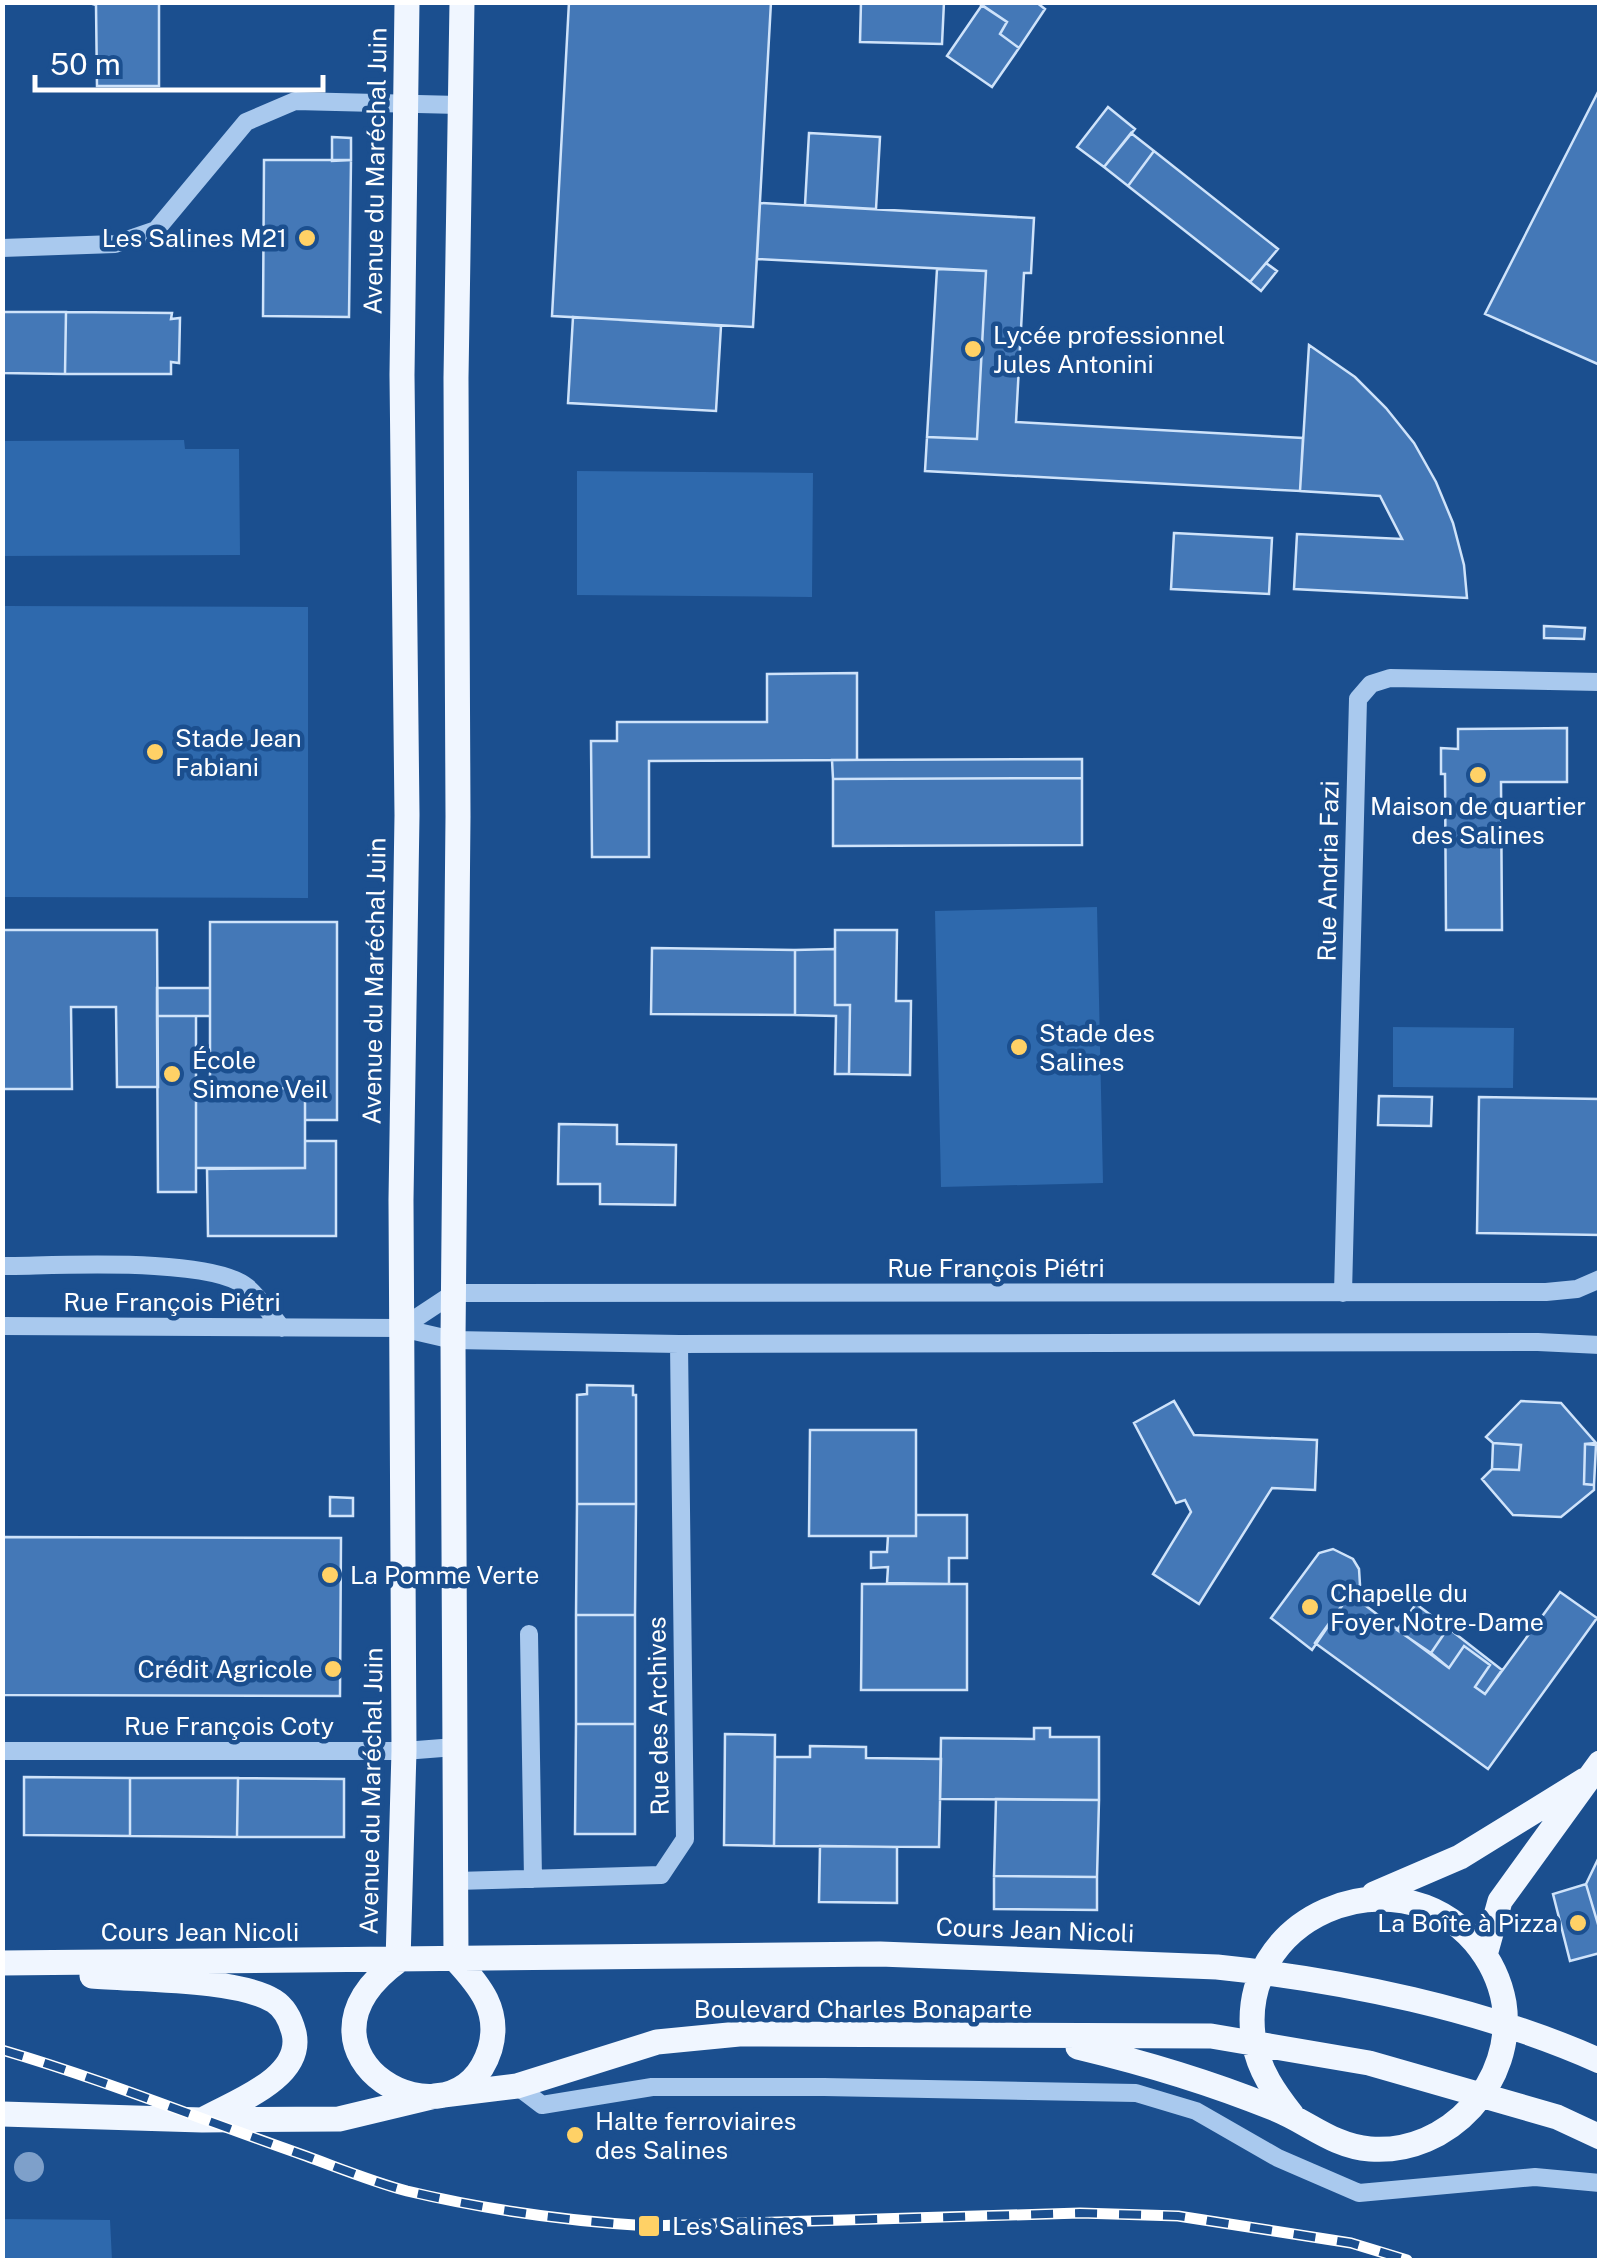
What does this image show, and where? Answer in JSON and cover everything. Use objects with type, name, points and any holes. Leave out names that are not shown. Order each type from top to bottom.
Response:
[{"type":"main road","name":"Avenue du Maréchal Juin","points":[[398,1961],[404,1751],[401,1328],[407,814],[402,376],[407,2]]},
{"type":"main road","points":[[456,1960],[398,1961],[364,1992],[356,2012],[355,2034],[361,2056],[373,2075],[391,2088],[412,2096],[435,2096],[456,2089],[473,2077],[486,2059],[493,2038],[493,2017],[486,1996],[456,1960],[453,1340],[462,2]]},
{"type":"main road","points":[[1292,2115],[1267,2082],[1254,2042],[1254,2007],[1263,1972],[1280,1944],[1304,1921],[1334,1905],[1366,1898],[1460,1857],[1592,1772]]},
{"type":"main road","points":[[1485,1954],[1500,1901],[1592,1772]]},
{"type":"main road","points":[[1039,2038],[1194,2077],[1292,2115],[1328,2139],[1370,2149],[1413,2145],[1452,2126],[1483,2096],[1500,2063],[1506,2027],[1500,1990],[1485,1954],[1463,1929],[1434,1909],[1401,1899],[1366,1898]]},
{"type":"main road","name":"Cours Jean Nicoli","points":[[456,1960],[880,1954],[1217,1967],[1394,1996],[1506,2027],[1600,2061]]},
{"type":"main road","name":"Cours Jean Nicoli","points":[[2,1966],[398,1961]]},
{"type":"main road","points":[[2,1966],[214,1986],[250,1992],[276,2002],[290,2019],[296,2040],[292,2057],[281,2073],[202,2120]]},
{"type":"main road","name":"Boulevard Charles Bonaparte","points":[[2,2114],[202,2120],[340,2119],[435,2096],[518,2086],[658,2042],[723,2036],[1211,2036],[1254,2042]]},
{"type":"main road","points":[[1254,2042],[1369,2063],[1556,2118],[1600,2136]]},
{"type":"street","points":[[2,248],[115,244],[156,230],[246,122],[295,101],[459,105]]},
{"type":"street","name":"Rue Andria Fazi","points":[[1343,1293],[1358,699],[1371,684],[1390,678],[1600,682]]},
{"type":"street","points":[[2,1266],[122,1265],[219,1272],[245,1286],[282,1328]]},
{"type":"street","name":"Rue François Piétri","points":[[454,1293],[1546,1292],[1576,1288],[1600,1279]]},
{"type":"street","points":[[401,1328],[454,1293]]},
{"type":"street","name":"Rue François Piétri","points":[[2,1326],[401,1328],[453,1340],[679,1344],[1600,1344]]},
{"type":"street","name":"Rue des Archives","points":[[456,1881],[661,1875],[684,1839],[679,1344]]},
{"type":"street","points":[[529,1634],[533,1879]]},
{"type":"street","name":"Rue François Coty","points":[[2,1751],[456,1748]]},
{"type":"street","points":[[518,2086],[542,2105],[652,2087],[1136,2094],[1196,2111],[1278,2158],[1359,2193],[1534,2177],[1600,2183]]},
{"type":"shaded area","points":[[184,440],[185,449],[239,449],[240,555],[3,556],[3,441]]},
{"type":"shaded area","points":[[577,471],[813,473],[812,597],[577,595]]},
{"type":"shaded area","name":"Stade Jean Fabiani","points":[[3,606],[308,607],[308,898],[3,897]]},
{"type":"shaded area","name":"Stade des Salines","points":[[1097,907],[1103,1183],[941,1187],[935,911]]},
{"type":"shaded area","points":[[1393,1027],[1514,1028],[1513,1088],[1393,1087]]},
{"type":"shaded area","points":[[3,2219],[110,2220],[112,2260],[3,2260]]},
{"type":"building","points":[[86,2],[159,2],[159,86],[97,86],[96,5]]},
{"type":"building","points":[[569,2],[771,2],[753,327],[552,316]]},
{"type":"building","points":[[861,2],[944,2],[942,44],[860,42]]},
{"type":"building","points":[[1036,2],[1045,9],[1019,48],[1000,34],[1007,22],[980,4]]},
{"type":"building","points":[[982,5],[1007,22],[1000,34],[1019,48],[992,87],[947,56]]},
{"type":"building","points":[[1600,88],[1600,365],[1485,314]]},
{"type":"building","points":[[1108,107],[1135,129],[1104,167],[1077,147]]},
{"type":"building","points":[[809,133],[880,137],[876,209],[805,205]]},
{"type":"building","points":[[1131,133],[1154,151],[1128,186],[1104,167]]},
{"type":"building","points":[[332,137],[351,138],[351,160],[332,161]]},
{"type":"building","points":[[1154,151],[1278,249],[1250,282],[1128,186]]},
{"type":"building","name":"Les Salines M21","points":[[264,160],[351,160],[349,317],[263,316]]},
{"type":"building","points":[[760,203],[1034,218],[1031,273],[1024,273],[1016,422],[1303,438],[1300,491],[925,471],[927,437],[977,439],[986,271],[757,259]]},
{"type":"building","points":[[1266,263],[1277,271],[1261,291],[1250,282]]},
{"type":"building","points":[[937,269],[986,271],[977,439],[927,437]]},
{"type":"building","points":[[2,312],[66,312],[65,374],[2,373]]},
{"type":"building","points":[[66,312],[172,313],[171,319],[180,318],[179,363],[171,362],[171,374],[65,374]]},
{"type":"building","points":[[573,317],[721,326],[716,411],[568,403]]},
{"type":"building","points":[[1309,345],[1355,377],[1414,443],[1453,523],[1464,565],[1467,598],[1294,589],[1297,534],[1402,539],[1380,496],[1300,491]]},
{"type":"building","points":[[1174,533],[1272,538],[1269,594],[1171,589]]},
{"type":"building","points":[[1544,626],[1585,628],[1584,639],[1544,638]]},
{"type":"building","points":[[857,673],[857,760],[649,761],[649,857],[592,857],[591,741],[617,741],[617,722],[767,722],[767,674]]},
{"type":"building","points":[[1567,728],[1567,782],[1501,782],[1502,930],[1446,930],[1445,774],[1441,774],[1441,748],[1458,749],[1458,729]]},
{"type":"building","points":[[1082,759],[1082,778],[833,779],[832,760]]},
{"type":"building","points":[[1082,778],[1082,845],[833,846],[833,779]]},
{"type":"building","points":[[210,922],[337,922],[337,1120],[305,1120],[305,1088],[210,1089]]},
{"type":"building","points":[[2,930],[157,930],[158,1087],[117,1087],[116,1007],[71,1007],[72,1089],[2,1089]]},
{"type":"building","points":[[835,930],[897,930],[896,1001],[911,1001],[910,1075],[849,1074],[850,1005],[835,1005]]},
{"type":"building","points":[[652,948],[795,950],[795,1015],[651,1014]]},
{"type":"building","points":[[835,949],[835,1005],[850,1005],[849,1074],[835,1074],[836,1016],[795,1015],[795,950]]},
{"type":"building","points":[[157,988],[210,988],[210,1016],[157,1016]]},
{"type":"building","points":[[157,1016],[196,1016],[196,1192],[158,1192]]},
{"type":"building","points":[[305,1088],[305,1168],[196,1168],[196,1089]]},
{"type":"building","points":[[1379,1096],[1432,1097],[1431,1126],[1378,1125]]},
{"type":"building","points":[[1479,1097],[1600,1099],[1600,1235],[1477,1233]]},
{"type":"building","points":[[559,1124],[617,1125],[617,1144],[676,1145],[675,1205],[600,1204],[600,1184],[558,1184]]},
{"type":"building","points":[[305,1141],[336,1141],[336,1236],[208,1236],[207,1169],[305,1168]]},
{"type":"building","points":[[587,1385],[633,1386],[636,1504],[577,1504],[577,1395],[587,1394]]},
{"type":"building","points":[[1174,1401],[1194,1435],[1317,1440],[1315,1490],[1272,1488],[1199,1604],[1153,1574],[1191,1512],[1185,1500],[1176,1503],[1134,1423]]},
{"type":"building","points":[[1521,1401],[1561,1403],[1596,1443],[1585,1444],[1584,1484],[1594,1485],[1594,1490],[1561,1517],[1513,1515],[1482,1479],[1492,1469],[1519,1470],[1521,1445],[1493,1443],[1486,1437]]},
{"type":"building","points":[[810,1430],[916,1430],[916,1536],[809,1536]]},
{"type":"building","points":[[1493,1443],[1521,1445],[1519,1470],[1492,1469]]},
{"type":"building","points":[[1585,1444],[1596,1445],[1594,1485],[1584,1484]]},
{"type":"building","points":[[330,1497],[353,1498],[353,1516],[330,1516]]},
{"type":"building","points":[[577,1504],[636,1504],[635,1615],[576,1615]]},
{"type":"building","points":[[916,1515],[967,1515],[967,1558],[949,1558],[949,1584],[887,1583],[888,1567],[871,1568],[871,1552],[887,1552],[888,1536],[916,1536]]},
{"type":"building","points":[[2,1537],[341,1538],[340,1696],[2,1695]]},
{"type":"building","name":"Chapelle du Foyer Notre-Dame","points":[[1333,1549],[1353,1559],[1359,1569],[1360,1585],[1312,1650],[1271,1618],[1319,1553]]},
{"type":"building","points":[[862,1584],[967,1584],[967,1690],[861,1690]]},
{"type":"building","points":[[1560,1592],[1597,1618],[1488,1769],[1315,1643],[1350,1594],[1449,1668],[1464,1646],[1490,1665],[1475,1687],[1485,1694]]},
{"type":"building","points":[[1416,1604],[1448,1628],[1431,1653],[1397,1630]]},
{"type":"building","points":[[576,1615],[635,1615],[635,1724],[576,1724]]},
{"type":"building","points":[[1448,1628],[1502,1670],[1485,1694],[1475,1687],[1490,1665],[1464,1646],[1449,1668],[1431,1653]]},
{"type":"building","points":[[576,1724],[635,1724],[635,1834],[575,1834]]},
{"type":"building","points":[[1034,1728],[1050,1728],[1050,1737],[1099,1737],[1099,1800],[940,1799],[941,1738],[1034,1739]]},
{"type":"building","points":[[725,1734],[775,1735],[774,1846],[724,1845]]},
{"type":"building","points":[[810,1746],[866,1747],[866,1758],[941,1759],[939,1847],[774,1846],[775,1757],[810,1757]]},
{"type":"building","points":[[24,1777],[130,1778],[130,1836],[24,1835]]},
{"type":"building","points":[[130,1778],[238,1778],[237,1837],[130,1836]]},
{"type":"building","points":[[238,1778],[344,1779],[344,1837],[237,1837]]},
{"type":"building","points":[[996,1799],[1099,1800],[1097,1877],[994,1876]]},
{"type":"building","points":[[820,1846],[897,1847],[897,1903],[819,1902]]},
{"type":"building","points":[[1600,1855],[1600,1931],[1586,1884]]},
{"type":"building","points":[[994,1876],[1097,1877],[1097,1910],[994,1909]]},
{"type":"building","points":[[1586,1884],[1600,1931],[1600,1953],[1570,1961],[1553,1894]]},
{"type":"railway","points":[[2,2050],[117,2087],[394,2187],[527,2214],[649,2226],[1080,2213],[1178,2216],[1351,2243],[1407,2260]]},
{"type":"place","name":"Les Salines M21","points":[[307,238]]},
{"type":"place","name":"Lycée professionnel Jules Antonini","points":[[973,349]]},
{"type":"place","name":"Stade Jean Fabiani","points":[[155,752]]},
{"type":"place","name":"Maison de quartier des Salines","points":[[1478,775]]},
{"type":"place","name":"Stade des Salines","points":[[1019,1047]]},
{"type":"place","name":"École Simone Veil","points":[[172,1074]]},
{"type":"place","name":"La Pomme Verte","points":[[330,1575]]},
{"type":"place","name":"Chapelle du Foyer Notre-Dame","points":[[1310,1607]]},
{"type":"place","name":"Crédit Agricole","points":[[333,1669]]},
{"type":"place","name":"La Boîte à Pizza","points":[[1578,1923]]},
{"type":"place","name":"Halte ferroviaires des Salines","points":[[575,2135]]},
{"type":"place","name":"Les Salines","points":[[649,2226]]}]
